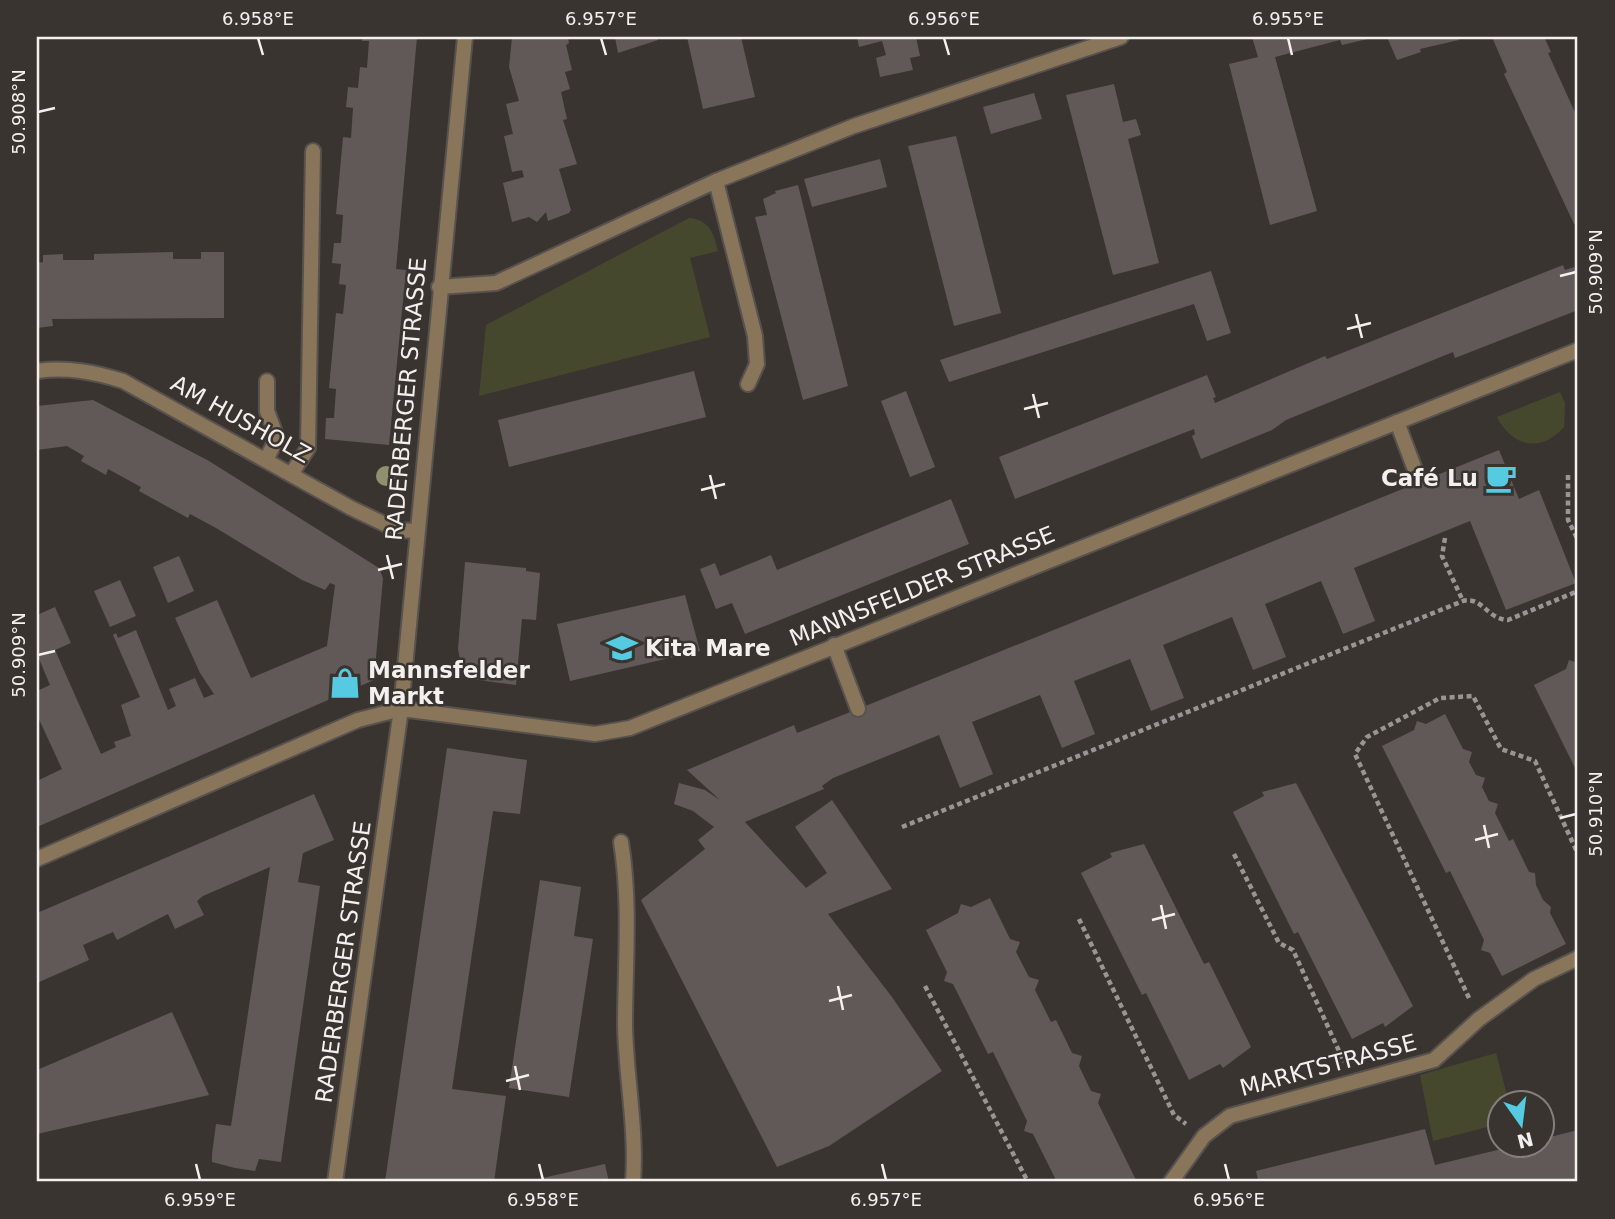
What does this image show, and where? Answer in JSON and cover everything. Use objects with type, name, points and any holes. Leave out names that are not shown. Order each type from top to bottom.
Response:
[{"type":"street","name":"RADERBERGER STRASSE","points":[[335,1182],[401,709],[439,286],[465,37]]},
{"type":"street","points":[[439,286],[496,283],[716,181],[854,126],[1121,37]]},
{"type":"street","points":[[292,473],[308,448],[313,151]]},
{"type":"street","points":[[716,181],[755,336],[757,363],[748,384]]},
{"type":"street","name":"MANNSFELDER STRASSE","points":[[37,859],[358,720],[401,709],[595,734],[630,728],[1578,350]]},
{"type":"street","name":"AM HUSHOLZ","points":[[37,371],[61,368],[97,373],[123,381],[397,530],[416,531]]},
{"type":"street","points":[[267,381],[267,411],[276,438],[267,458]]},
{"type":"street","points":[[1397,422],[1417,475]]},
{"type":"street","points":[[834,645],[858,709]]},
{"type":"street","points":[[621,842],[629,925],[625,1027],[632,1090],[632,1182]]},
{"type":"street","name":"MARKTSTRASSE","points":[[1171,1182],[1204,1136],[1230,1116],[1434,1060],[1479,1019],[1534,979],[1578,958]]},
{"type":"path","points":[[1568,475],[1568,520],[1578,540]]},
{"type":"path","points":[[1445,538],[1442,556],[1463,601]]},
{"type":"path","points":[[902,827],[1463,601],[1478,602],[1496,619],[1508,620],[1578,591]]},
{"type":"path","points":[[1479,1019],[1355,754],[1367,737],[1440,698],[1473,696],[1501,749],[1535,761],[1578,854]]},
{"type":"path","points":[[1234,854],[1279,943],[1293,950],[1353,1082]]},
{"type":"path","points":[[1079,919],[1174,1115],[1204,1136]]},
{"type":"path","points":[[925,986],[1028,1182]]},
{"type":"green space","points":[[689,218],[706,224],[718,251],[690,258],[710,337],[479,396],[486,325]]},
{"type":"green space","points":[[1560,392],[1565,403],[1564,427],[1546,441],[1528,443],[1519,440],[1503,427],[1497,417]]},
{"type":"green space","points":[[1496,1053],[1506,1090],[1486,1090],[1486,1127],[1433,1141],[1420,1075]]},
{"type":"building","points":[[363,37],[417,37],[396,269],[406,270],[389,445],[325,439],[326,418],[334,418],[336,389],[329,388],[336,313],[343,314],[346,285],[339,284],[341,264],[332,263],[334,243],[341,243],[343,215],[336,214],[343,137],[351,138],[353,108],[346,107],[348,87],[358,88],[360,67],[367,68],[369,41],[362,41]]},
{"type":"building","points":[[512,37],[568,37],[569,43],[566,45],[572,70],[565,72],[570,89],[561,92],[567,119],[563,120],[577,164],[559,169],[571,210],[548,221],[546,212],[537,222],[529,217],[512,222],[503,183],[524,177],[522,170],[512,172],[504,136],[513,134],[506,104],[519,101],[509,67]]},
{"type":"building","points":[[615,37],[657,37],[658,40],[618,53]]},
{"type":"building","points":[[687,37],[741,37],[755,97],[703,109]]},
{"type":"building","points":[[857,37],[916,37],[920,56],[910,58],[913,70],[880,77],[876,58],[886,55],[882,41],[859,47]]},
{"type":"building","points":[[1252,37],[1372,38],[1342,45],[1340,40],[1275,57],[1317,211],[1270,225],[1229,64],[1258,57]]},
{"type":"building","points":[[1387,37],[1457,37],[1459,40],[1420,49],[1421,52],[1397,60]]},
{"type":"building","points":[[1492,37],[1544,37],[1551,52],[1548,53],[1578,119],[1578,222],[1574,224],[1504,74],[1507,72]]},
{"type":"building","points":[[1114,84],[1123,122],[1136,119],[1141,135],[1128,139],[1159,263],[1113,275],[1066,95]]},
{"type":"building","points":[[1034,93],[1042,119],[991,134],[983,107]]},
{"type":"building","points":[[956,136],[1001,313],[954,326],[908,146]]},
{"type":"building","points":[[880,159],[887,187],[812,207],[804,179]]},
{"type":"building","points":[[798,185],[848,386],[803,400],[755,217],[767,215],[763,199],[776,193],[775,191]]},
{"type":"building","points":[[173,252],[173,259],[201,259],[201,252],[224,252],[224,318],[52,319],[53,326],[37,328],[37,263],[43,262],[43,255],[63,254],[63,260],[94,260],[94,254]]},
{"type":"building","points":[[1563,265],[1565,270],[1574,267],[1578,278],[1578,310],[1455,358],[1453,352],[1286,420],[1272,430],[1201,459],[1192,436],[1195,434],[1194,429],[1015,499],[999,457],[1207,375],[1216,397],[1213,398],[1215,403],[1325,356],[1327,359]]},
{"type":"building","points":[[1211,271],[1231,333],[1207,341],[1194,304],[949,382],[940,360]]},
{"type":"building","points":[[694,371],[706,417],[509,467],[498,420]]},
{"type":"building","points":[[906,391],[935,467],[910,477],[881,401]]},
{"type":"building","points":[[93,400],[209,461],[379,568],[383,578],[374,680],[37,827],[37,781],[62,769],[37,715],[37,691],[50,685],[37,654],[37,615],[55,607],[71,643],[55,650],[101,754],[116,747],[114,742],[131,736],[121,705],[140,697],[113,635],[116,633],[118,638],[136,630],[168,710],[176,706],[169,689],[195,678],[204,698],[214,694],[200,673],[175,618],[217,600],[251,678],[327,646],[335,585],[330,583],[325,590],[302,580],[216,528],[190,514],[188,518],[139,491],[141,487],[108,469],[106,475],[81,461],[84,456],[67,446],[37,450],[37,406]]},
{"type":"building","points":[[1499,450],[1519,499],[1539,490],[1576,583],[1506,610],[1470,521],[1354,568],[1375,621],[1343,634],[1321,581],[1265,604],[1286,657],[1253,670],[1232,617],[1163,645],[1184,698],[1151,711],[1130,659],[1074,681],[1095,734],[1062,748],[1040,695],[972,722],[993,774],[960,788],[939,735],[833,778],[822,786],[824,789],[745,822],[806,888],[827,873],[795,827],[832,800],[892,889],[828,914],[892,997],[942,1071],[829,1146],[777,1167],[641,900],[705,849],[698,840],[714,827],[693,811],[674,804],[679,783],[705,790],[720,800],[687,770],[794,725],[797,733],[858,709]]},
{"type":"building","points":[[951,499],[969,544],[745,634],[732,603],[716,609],[700,569],[715,563],[720,576],[771,555],[777,570]]},
{"type":"building","points":[[179,556],[194,591],[168,603],[153,567]]},
{"type":"building","points":[[465,562],[526,568],[526,571],[540,573],[536,620],[522,619],[516,685],[478,680],[461,665],[458,649]]},
{"type":"building","points":[[120,580],[136,616],[110,627],[94,591]]},
{"type":"building","points":[[685,595],[700,651],[570,681],[557,624]]},
{"type":"building","points":[[1569,660],[1578,663],[1578,774],[1534,685],[1566,669]]},
{"type":"building","points":[[1445,714],[1463,749],[1472,752],[1469,762],[1476,775],[1485,778],[1482,787],[1489,801],[1498,804],[1495,813],[1509,841],[1513,839],[1529,872],[1535,873],[1536,885],[1543,900],[1551,907],[1550,913],[1566,944],[1502,976],[1490,953],[1481,950],[1484,940],[1450,871],[1446,873],[1382,746],[1414,730],[1417,721],[1426,724]]},
{"type":"building","points":[[447,748],[527,760],[520,814],[493,811],[452,1089],[506,1096],[494,1182],[385,1182]]},
{"type":"building","points":[[1296,783],[1413,1006],[1385,1027],[1383,1023],[1352,1039],[1298,932],[1294,934],[1233,812],[1264,796],[1262,792]]},
{"type":"building","points":[[314,794],[334,840],[303,853],[298,882],[320,886],[281,1162],[259,1159],[255,1171],[235,1168],[212,1162],[212,1154],[216,1124],[231,1126],[270,867],[203,896],[197,901],[204,915],[175,929],[168,914],[117,940],[113,932],[83,945],[89,960],[37,983],[37,913]]},
{"type":"building","points":[[1144,844],[1204,964],[1209,962],[1251,1047],[1223,1068],[1220,1064],[1189,1080],[1146,993],[1142,995],[1081,873],[1112,857],[1110,853]]},
{"type":"building","points":[[540,880],[581,887],[574,936],[593,939],[569,1097],[509,1088]]},
{"type":"building","points":[[990,898],[1010,939],[1020,942],[1016,952],[1029,977],[1039,980],[1035,990],[1051,1022],[1056,1020],[1072,1053],[1082,1056],[1079,1066],[1091,1091],[1101,1094],[1098,1103],[1137,1182],[1057,1182],[1033,1134],[1024,1131],[1027,1121],[993,1052],[988,1054],[953,984],[944,981],[947,972],[926,930],[958,913],[961,904],[971,907]]},
{"type":"building","points":[[172,1012],[209,1095],[37,1134],[37,1070]]},
{"type":"building","points":[[1425,1129],[1435,1165],[1486,1153],[1486,1160],[1556,1160],[1556,1136],[1578,1130],[1578,1182],[1253,1182],[1258,1180],[1256,1171]]},
{"type":"building","points":[[605,1164],[609,1182],[529,1181]]},
{"type":"place","name":"Café Lu","points":[[1501,478]]},
{"type":"place","name":"Kita Mare","points":[[622,648]]},
{"type":"place","name":"Mannsfelder Markt","points":[[345,683]]}]
